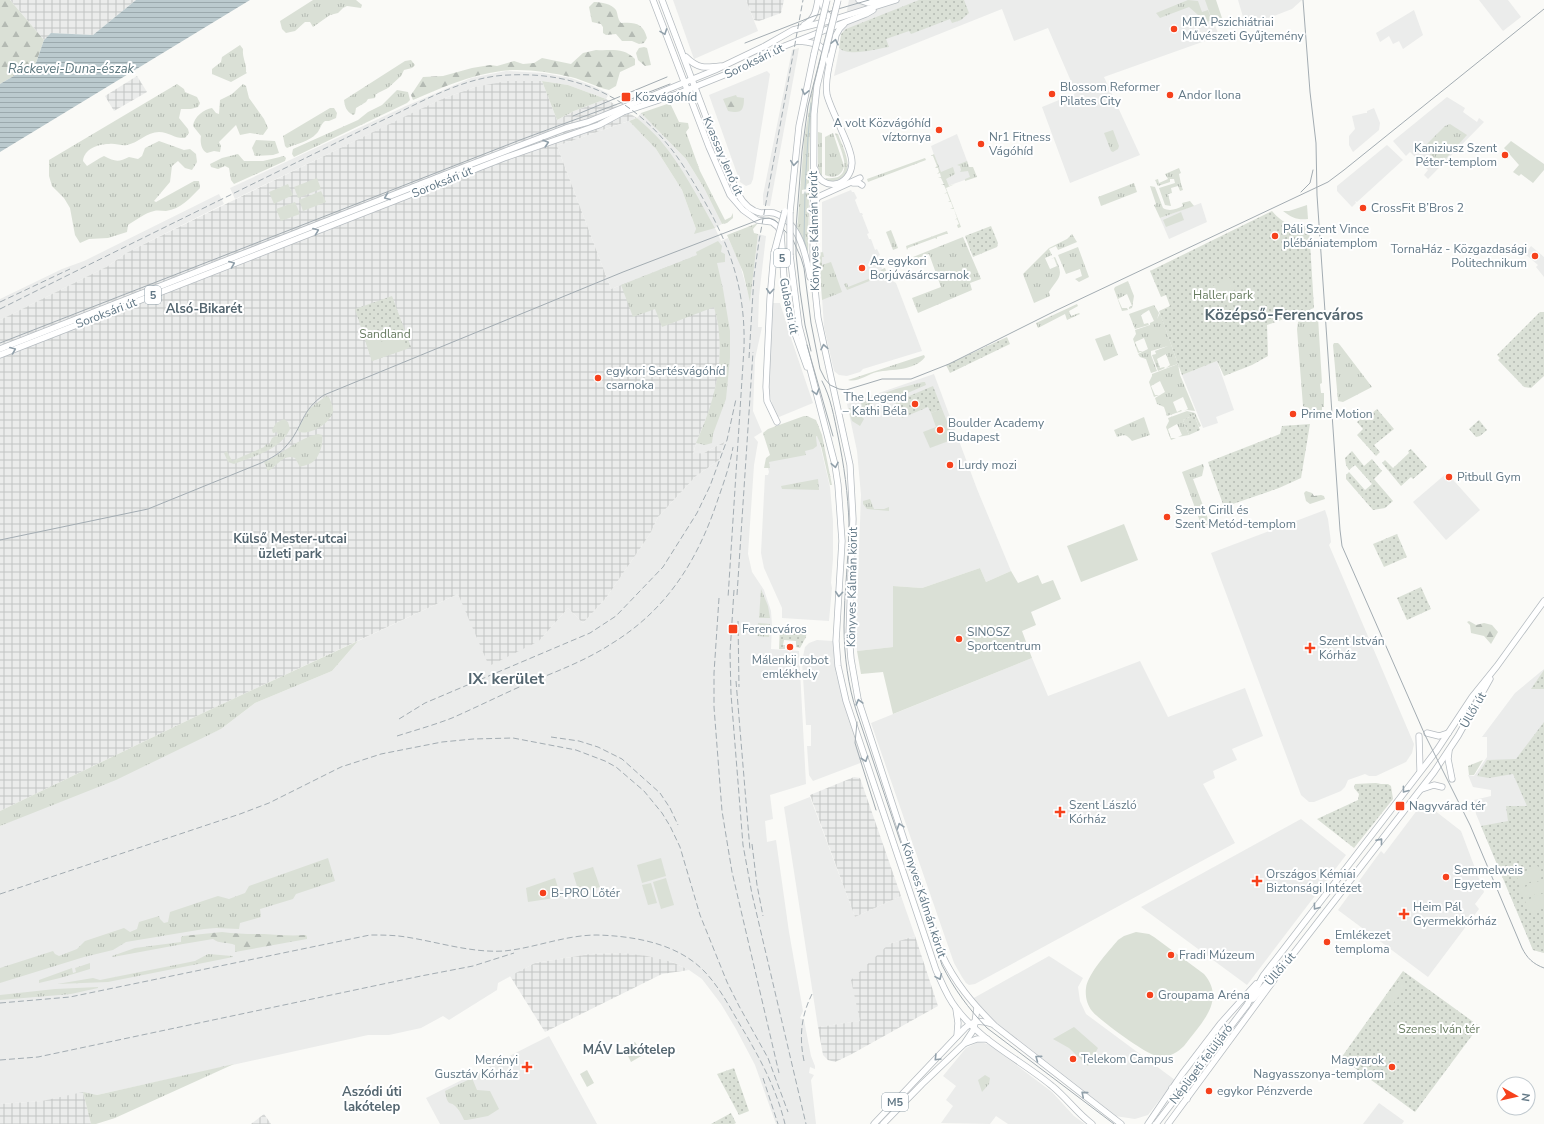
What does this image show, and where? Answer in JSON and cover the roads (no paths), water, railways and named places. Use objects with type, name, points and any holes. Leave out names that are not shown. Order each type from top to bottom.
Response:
[{"type":"main road","name":"Kvassay Jenő út","points":[[653,0],[684,83],[730,195],[743,210],[760,221]]},
{"type":"main road","name":"Kvassay Jenő út","points":[[662,0],[684,54],[717,146],[742,201],[750,208],[761,212],[770,212],[779,216],[794,230],[805,251],[815,295]]},
{"type":"main road","points":[[793,30],[811,21],[815,14],[818,0]]},
{"type":"main road","points":[[822,0],[826,16],[837,23],[846,22]]},
{"type":"main road","name":"Könyves Kálmán körút","points":[[827,0],[803,104],[788,212],[790,255],[796,311],[835,465],[840,503],[841,561],[836,635],[840,679],[936,970],[946,993],[956,1008],[974,1029],[1052,1086],[1080,1115],[1092,1124]]},
{"type":"main road","name":"Könyves Kálmán körút","points":[[838,0],[817,86],[813,161],[813,270],[815,295],[824,350],[850,465],[854,519],[849,635],[851,659],[858,699],[941,953],[956,982],[977,1008],[995,1026],[1069,1082],[1121,1124]]},
{"type":"main road","points":[[859,0],[868,3],[892,0]]},
{"type":"main road","name":"Soroksári út","points":[[0,349],[464,167],[566,128],[588,122],[693,80],[763,47],[793,30],[832,20],[896,0]]},
{"type":"main road","name":"Soroksári út","points":[[0,355],[504,158],[586,130],[611,120],[623,112],[687,90],[753,64],[782,47],[866,14],[880,5]]},
{"type":"main road","points":[[813,161],[816,175],[824,183],[831,184],[842,182],[848,176],[851,169],[852,157],[831,107],[826,88],[836,35],[846,22]]},
{"type":"main road","points":[[795,41],[812,42],[820,45],[828,56],[830,66]]},
{"type":"main road","points":[[684,54],[699,66],[707,68],[724,65]]},
{"type":"main road","points":[[812,208],[818,198],[860,178]]},
{"type":"main road","points":[[724,182],[731,188],[732,180]]},
{"type":"main road","points":[[850,184],[857,183],[862,185]]},
{"type":"main road","points":[[777,422],[767,401],[766,377],[770,300],[774,253],[788,212]]},
{"type":"main road","name":"Gubacsi út","points":[[760,221],[766,220],[772,222],[781,233],[783,277],[788,309],[799,347],[812,378]]},
{"type":"main road","name":"Üllői út","points":[[1247,1005],[1263,976],[1436,750],[1472,697],[1497,666],[1544,601]]},
{"type":"main road","name":"Üllői út","points":[[1247,1005],[1288,960],[1421,789],[1450,748],[1497,666]]},
{"type":"main road","points":[[1427,733],[1439,736],[1448,733]]},
{"type":"main road","points":[[1419,736],[1420,770]]},
{"type":"main road","points":[[1450,748],[1448,759],[1452,779]]},
{"type":"main road","points":[[1421,789],[1434,785],[1442,787]]},
{"type":"main road","points":[[1168,1124],[1224,1050],[1288,960]]},
{"type":"main road","points":[[1148,1124],[1172,1088],[1226,1018],[1263,976]]},
{"type":"main road","name":"Népligeti felüljáró","points":[[1156,1124],[1247,1005]]},
{"type":"main road","points":[[956,1008],[958,1023],[957,1036]]},
{"type":"main road","points":[[964,1044],[974,1029],[977,1008]]},
{"type":"main road","points":[[976,1021],[981,1021],[995,1026]]},
{"type":"main road","name":"M5","points":[[874,1124],[957,1036],[969,1024],[976,1021]]},
{"type":"main road","name":"M5","points":[[883,1124],[964,1044],[971,1040],[987,1039]]},
{"type":"main road","points":[[1172,1088],[1180,1086],[1186,1091],[1187,1098]]},
{"type":"water","name":"Ráckevei-Duna-észak","points":[[136,0],[250,0],[0,152],[0,84],[36,63],[44,40],[51,33],[93,35]]},
{"type":"waterway","points":[[805,189],[811,103]]},
{"type":"waterway","points":[[805,192],[804,240],[807,250]]},
{"type":"tram line","points":[[811,351],[805,325],[800,291],[796,254],[796,228],[802,151],[808,106],[835,0]]},
{"type":"tram line","points":[[745,43],[814,16],[869,0]]},
{"type":"tram line","points":[[1303,0],[1310,92],[1316,143],[1317,195],[1342,546],[1425,735],[1470,825],[1522,948],[1531,960],[1544,968]]},
{"type":"tram line","points":[[0,540],[148,509],[261,463],[275,456],[284,448],[296,432],[306,413],[316,401],[324,395],[623,272],[761,219],[769,218],[776,221],[793,240],[801,258],[804,268],[811,323],[820,369],[830,385],[846,390],[882,379],[911,379],[949,364],[1057,310],[1328,182],[1544,9]]},
{"type":"tram line","points":[[573,116],[667,77]]},
{"type":"tram line","points":[[0,343],[520,140],[670,84]]},
{"type":"tram line","points":[[1301,192],[1310,183],[1313,170]]},
{"type":"tram line","points":[[807,345],[833,436]]},
{"type":"tram line","points":[[822,381],[830,401],[835,422],[844,469],[848,501],[849,536],[844,626],[849,681],[857,713],[942,965],[962,998],[987,1028],[1114,1124]]},
{"type":"tram line","points":[[857,722],[855,743],[876,810]]},
{"type":"railway","points":[[749,358],[754,276],[759,241],[803,0]]},
{"type":"railway","points":[[0,309],[356,133],[426,99],[453,88],[481,79],[509,75],[538,75],[591,87],[614,98],[636,113],[673,151],[713,216],[737,278],[744,323],[744,348],[728,598]]},
{"type":"railway","points":[[0,302],[70,269]]},
{"type":"railway","points":[[737,595],[753,352]]},
{"type":"railway","points":[[399,719],[425,703],[590,633],[616,616],[663,567],[697,513],[710,486],[727,440],[736,399]]},
{"type":"railway","points":[[397,736],[452,718],[526,684],[559,671],[611,644],[631,631],[649,616],[678,582],[701,543],[729,467],[733,447]]},
{"type":"railway","points":[[734,590],[730,653],[731,694],[743,845],[752,894],[806,1124]]},
{"type":"railway","points":[[719,598],[714,673],[714,707],[722,811],[732,872],[779,1073]]},
{"type":"railway","points":[[738,621],[739,687]]},
{"type":"railway","points":[[736,681],[750,850]]},
{"type":"railway","points":[[551,737],[579,741],[598,747],[622,759],[660,793],[670,808],[678,825]]},
{"type":"railway","points":[[0,894],[240,814],[269,803],[341,767],[381,754],[442,742],[473,739],[513,738],[576,750],[605,761],[616,767],[644,791],[662,813],[670,826],[680,847],[700,915],[727,982],[768,1058],[788,1112]]},
{"type":"railway","points":[[752,844],[757,885],[763,916]]},
{"type":"railway","points":[[0,1003],[70,997],[370,935],[402,936],[467,949],[492,951],[504,951],[573,937],[597,935],[639,939],[667,947],[680,953],[703,970],[715,984],[726,1000],[763,1066],[778,1100],[785,1124]]},
{"type":"railway","points":[[0,1060],[38,1057],[473,966],[514,953]]},
{"type":"railway","points":[[804,1061],[801,1035],[805,1010],[812,994]]},
{"type":"railway","points":[[763,1078],[778,1124]]},
{"type":"place","name":"MTA Pszichiátriai Művészeti Gyűjtemény","points":[[1174,29]]},
{"type":"place","name":"Blossom Reformer Pilates City","points":[[1052,94]]},
{"type":"place","name":"Andor Ilona","points":[[1170,95]]},
{"type":"place","name":"Közvágóhíd","points":[[626,97]]},
{"type":"place","name":"A volt Közvágóhíd víztornya","points":[[939,130]]},
{"type":"place","name":"Nr1 Fitness Vágóhíd","points":[[981,144]]},
{"type":"place","name":"Kaniziusz Szent Péter-templom","points":[[1505,155]]},
{"type":"place","name":"CrossFit B’Bros 2","points":[[1363,208]]},
{"type":"place","name":"Páli Szent Vince plébániatemplom","points":[[1275,236]]},
{"type":"place","name":"TornaHáz - Közgazdasági Politechnikum","points":[[1535,256]]},
{"type":"place","name":"Az egykori Borjúvásárcsarnok","points":[[862,268]]},
{"type":"place","name":"egykori Sertésvágóhíd csarnoka","points":[[598,378]]},
{"type":"place","name":"The Legend – Kathi Béla","points":[[915,404]]},
{"type":"place","name":"Prime Motion","points":[[1293,414]]},
{"type":"place","name":"Boulder Academy Budapest","points":[[940,430]]},
{"type":"place","name":"Lurdy mozi","points":[[950,465]]},
{"type":"place","name":"Pitbull Gym","points":[[1449,477]]},
{"type":"place","name":"Szent Cirill és Szent Metód-templom","points":[[1167,517]]},
{"type":"place","name":"Ferencváros","points":[[733,629]]},
{"type":"place","name":"SINOSZ Sportcentrum","points":[[959,639]]},
{"type":"place","name":"Málenkij robot emlékhely","points":[[790,647]]},
{"type":"place","name":"Szent István Kórház","points":[[1310,648]]},
{"type":"place","name":"Nagyvárad tér","points":[[1400,806]]},
{"type":"place","name":"Szent László Kórház","points":[[1060,812]]},
{"type":"place","name":"Semmelweis Egyetem","points":[[1446,877]]},
{"type":"place","name":"Országos Kémiai Biztonsági Intézet","points":[[1257,881]]},
{"type":"place","name":"B-PRO Lőtér","points":[[543,893]]},
{"type":"place","name":"Heim Pál Gyermekkórház","points":[[1404,914]]},
{"type":"place","name":"Emlékezet temploma","points":[[1327,942]]},
{"type":"place","name":"Fradi Múzeum","points":[[1171,955]]},
{"type":"place","name":"Groupama Aréna","points":[[1150,995]]},
{"type":"place","name":"Telekom Campus","points":[[1073,1059]]},
{"type":"place","name":"Merényi Gusztáv Kórház","points":[[527,1067]]},
{"type":"place","name":"Magyarok Nagyasszonya-templom","points":[[1392,1067]]},
{"type":"place","name":"egykor Pénzverde","points":[[1209,1091]]},
{"type":"district","name":"Alsó-Bikarét","points":[[204,308]]},
{"type":"district","name":"Középső-Ferencváros","points":[[1284,314]]},
{"type":"district","name":"Külső Mester-utcai üzleti park","points":[[290,546]]},
{"type":"district","name":"IX. kerület","points":[[506,678]]},
{"type":"district","name":"MÁV Lakótelep","points":[[629,1049]]},
{"type":"district","name":"Aszódi úti lakótelep","points":[[372,1098]]},
{"type":"park label","name":"Haller park","points":[[1223,295]]},
{"type":"park label","name":"Sandland","points":[[385,334]]},
{"type":"park label","name":"Szenes Iván tér","points":[[1439,1029]]}]
